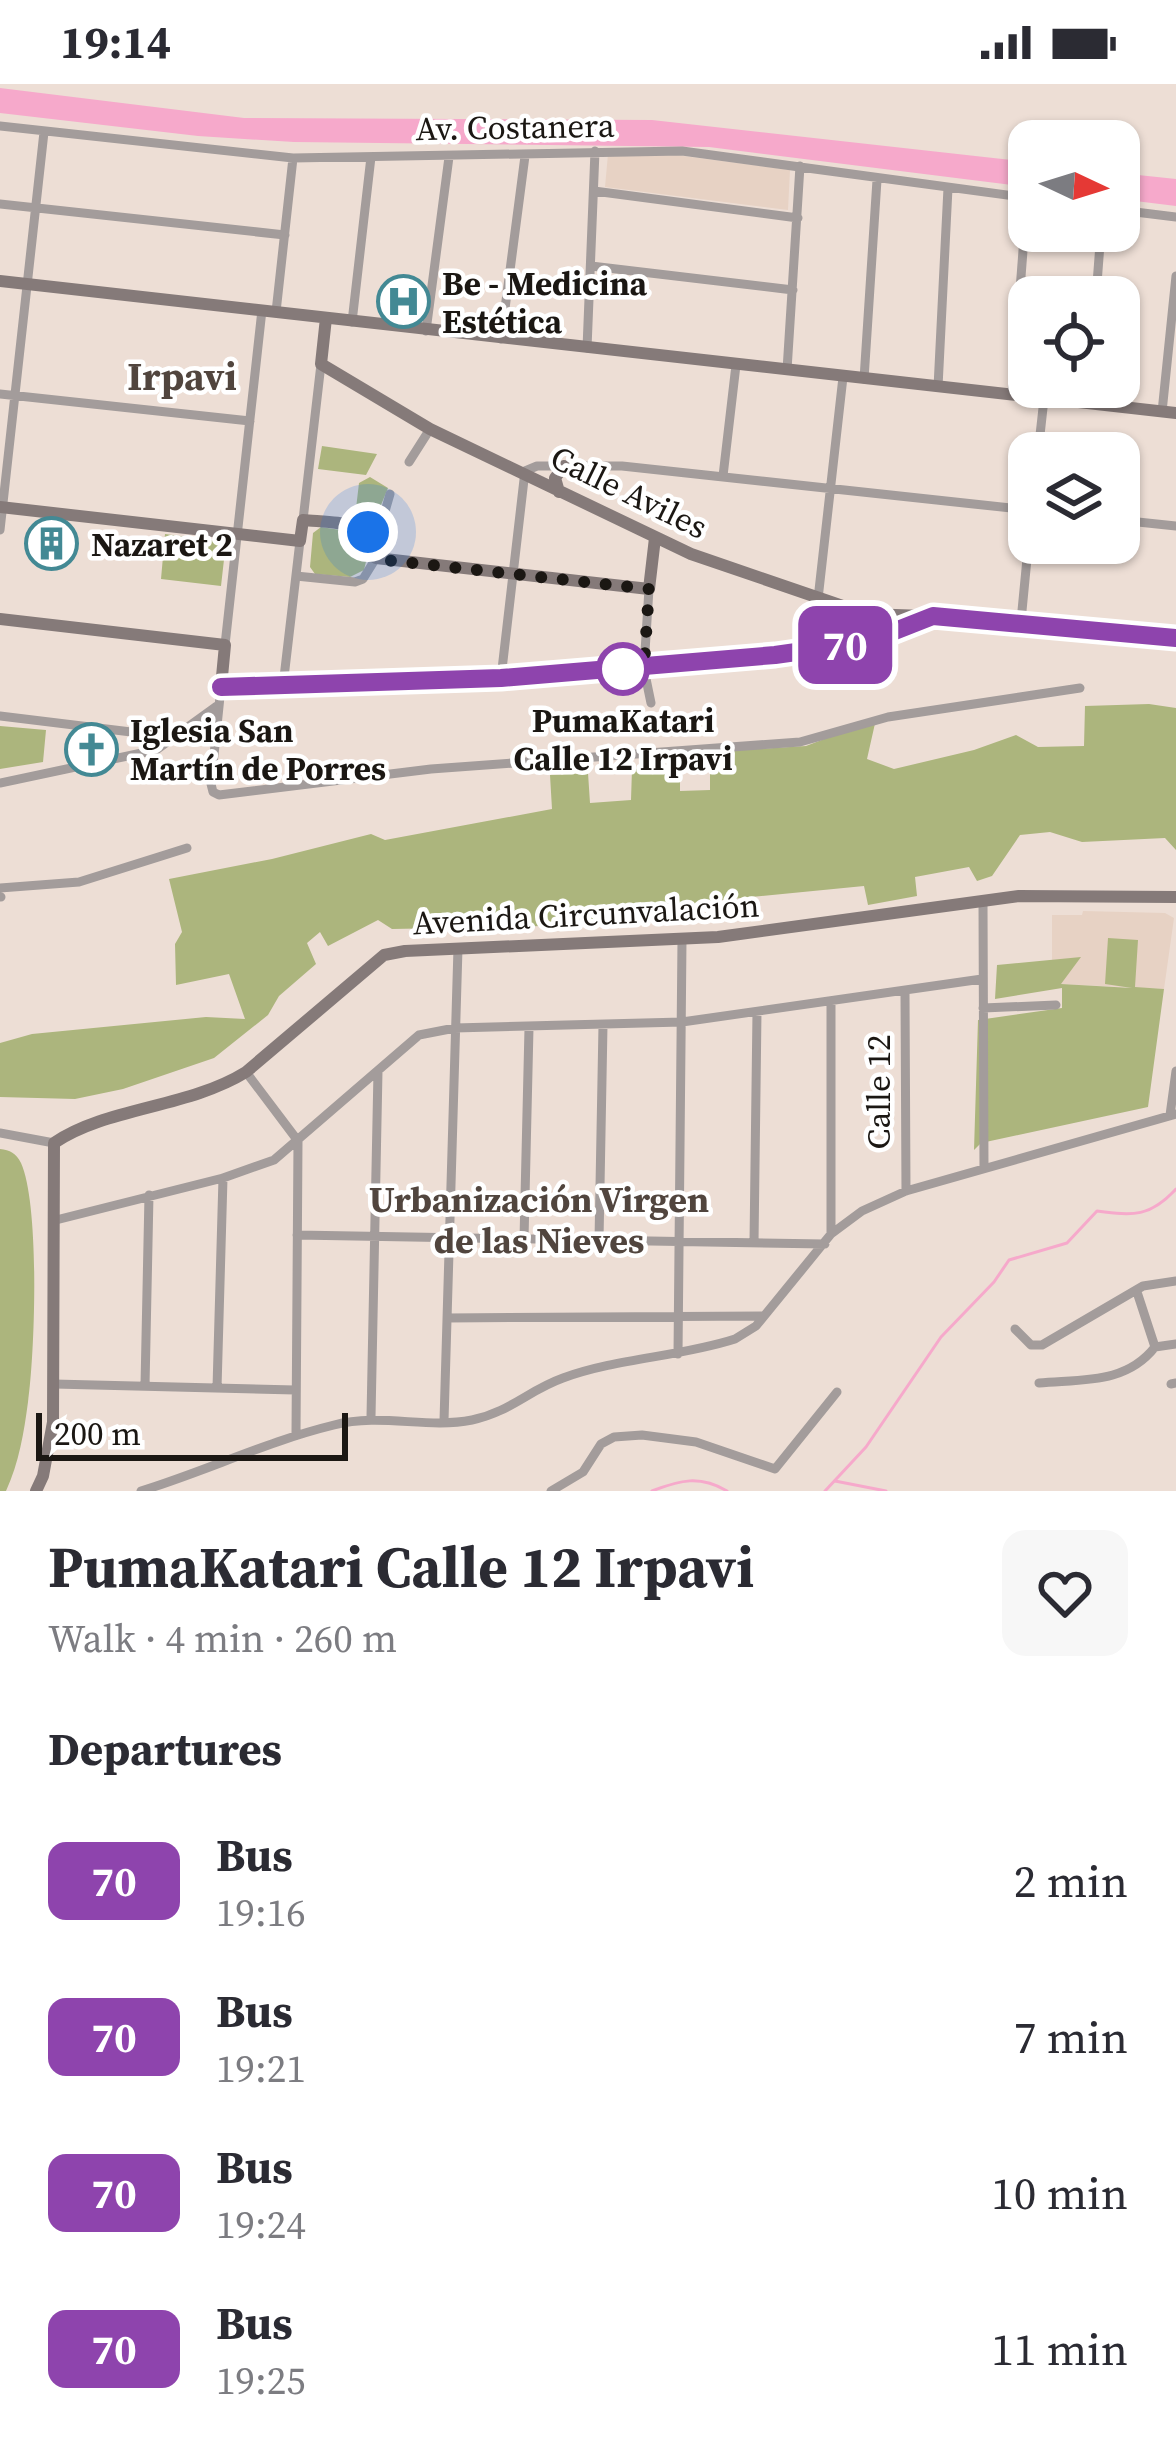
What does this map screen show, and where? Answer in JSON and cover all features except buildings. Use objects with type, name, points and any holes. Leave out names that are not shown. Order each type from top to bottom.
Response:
[{"type":"main road","points":[[0,281],[1008,395]]},
{"type":"main road","points":[[321,364],[326,318]]},
{"type":"main road","name":"Calle Aviles","points":[[321,364],[430,429],[525,471],[534,480],[655,538],[866,614],[1021,621],[1176,638]]},
{"type":"main road","points":[[1133,408],[1169,412]]},
{"type":"main road","points":[[559,492],[555,478],[564,466]]},
{"type":"main road","points":[[1,507],[300,541],[303,520],[358,526],[375,552],[649,589],[655,538]]},
{"type":"main road","points":[[866,614],[874,627],[867,642]]},
{"type":"main road","points":[[0,619],[225,644],[221,687],[645,670],[867,642],[933,616]]},
{"type":"main road","name":"Avenida Circunvalación","points":[[54,1143],[84,1128],[225,1085],[384,955],[682,940],[1051,895],[1176,897]]},
{"type":"main road","points":[[36,1491],[49,1449],[54,1384],[54,1143]]},
{"type":"street","name":"Av. Costanera","points":[[0,126],[292,158],[682,152],[1008,196]]},
{"type":"street","points":[[0,530],[44,132]]},
{"type":"street","points":[[586,348],[595,151]]},
{"type":"street","points":[[501,339],[525,156]]},
{"type":"street","points":[[352,322],[371,157]]},
{"type":"street","points":[[426,331],[449,157]]},
{"type":"street","points":[[225,644],[250,421],[285,235],[292,158]]},
{"type":"street","points":[[787,370],[800,166]]},
{"type":"street","points":[[864,379],[877,180]]},
{"type":"street","points":[[938,387],[948,188]]},
{"type":"street","points":[[593,191],[798,218]]},
{"type":"street","points":[[0,204],[285,235]]},
{"type":"street","points":[[1140,213],[1176,218]]},
{"type":"street","points":[[591,266],[793,290]]},
{"type":"street","points":[[1169,412],[1176,276]]},
{"type":"street","points":[[303,520],[321,364]]},
{"type":"street","points":[[723,476],[736,365]]},
{"type":"street","points":[[818,598],[843,376]]},
{"type":"street","points":[[0,394],[250,421]]},
{"type":"street","points":[[410,462],[430,429]]},
{"type":"street","points":[[501,678],[525,471],[537,466],[622,466],[1008,508]]},
{"type":"street","points":[[296,576],[363,579],[390,494]]},
{"type":"street","points":[[1140,522],[1176,526]]},
{"type":"street","points":[[283,686],[300,541]]},
{"type":"street","points":[[1021,621],[1026,564]]},
{"type":"street","points":[[649,589],[645,670],[651,703]]},
{"type":"street","points":[[221,687],[213,742],[213,792],[219,795],[431,770],[800,742],[888,717],[1080,688]]},
{"type":"street","points":[[0,783],[156,750],[218,706]]},
{"type":"street","points":[[0,716],[213,742]]},
{"type":"street","points":[[0,888],[79,882],[187,848]]},
{"type":"street","points":[[983,902],[984,1168]]},
{"type":"street","points":[[678,1354],[682,940]]},
{"type":"street","points":[[444,1421],[458,948]]},
{"type":"street","points":[[56,1220],[223,1178],[274,1160],[418,1035],[455,1028],[682,1022],[982,979]]},
{"type":"street","name":"Calle 12","points":[[904,993],[906,1191]]},
{"type":"street","points":[[828,1239],[831,1001]]},
{"type":"street","points":[[983,1008],[1056,1005]]},
{"type":"street","points":[[754,1243],[757,1012]]},
{"type":"street","points":[[599,1240],[603,1025]]},
{"type":"street","points":[[524,1239],[529,1028]]},
{"type":"street","points":[[370,1417],[378,1071]]},
{"type":"street","points":[[141,1491],[296,1434],[370,1417],[465,1421],[514,1406],[563,1378],[735,1339],[755,1326],[828,1239],[862,1210],[906,1191],[1173,1115],[1176,1071]]},
{"type":"street","points":[[246,1072],[298,1141],[296,1434]]},
{"type":"street","points":[[0,1133],[54,1143]]},
{"type":"street","points":[[217,1388],[223,1178]]},
{"type":"street","points":[[145,1386],[149,1196]]},
{"type":"street","points":[[297,1235],[754,1243],[828,1239]]},
{"type":"street","points":[[1015,1329],[1031,1345],[1042,1345],[1143,1286],[1176,1281]]},
{"type":"street","points":[[1137,1292],[1155,1347]]},
{"type":"street","points":[[447,1318],[762,1316]]},
{"type":"street","points":[[1039,1383],[1120,1376],[1142,1364],[1155,1347],[1176,1344]]},
{"type":"street","points":[[54,1384],[296,1390]]},
{"type":"street","points":[[550,1491],[583,1472],[601,1444],[614,1437],[642,1435],[696,1442],[776,1469],[837,1391]]},
{"type":"shaded area","points":[[0,88],[244,118],[652,120],[1008,160],[1008,184],[709,147],[294,142],[0,113]]},
{"type":"shaded area","points":[[608,154],[676,155],[790,170],[788,210],[605,187]]},
{"type":"shaded area","points":[[1140,175],[1176,179],[1176,206],[1140,202]]},
{"type":"shaded area","points":[[1083,911],[1165,913],[1174,918],[1164,989],[1059,984],[1080,958],[1052,960],[1052,915],[1082,915]]},
{"type":"green space","points":[[322,446],[377,454],[366,475],[318,469]]},
{"type":"green space","points":[[370,477],[388,488],[372,527],[355,517],[359,483]]},
{"type":"green space","points":[[321,527],[360,533],[369,549],[364,570],[350,577],[315,574],[310,567],[313,533]]},
{"type":"green space","points":[[165,534],[226,542],[221,586],[161,579]]},
{"type":"green space","points":[[1085,706],[1176,708],[1176,850],[1165,838],[1082,842],[1050,832],[1020,835],[992,876],[977,881],[969,867],[915,877],[917,896],[868,905],[864,886],[700,902],[697,923],[649,923],[649,913],[596,917],[592,925],[392,929],[378,920],[328,946],[320,932],[307,943],[316,964],[279,996],[268,1015],[214,1058],[123,1089],[75,1099],[0,1097],[0,1043],[32,1034],[206,1017],[245,1019],[229,974],[176,985],[175,944],[182,932],[169,879],[371,834],[385,840],[552,809],[550,775],[588,773],[590,803],[631,800],[632,769],[680,767],[680,791],[710,790],[710,766],[725,766],[725,751],[806,746],[876,719],[867,759],[894,769],[1016,735],[1038,747],[1084,746]]},
{"type":"green space","points":[[0,726],[46,730],[43,762],[0,769]]},
{"type":"green space","points":[[1108,938],[1138,940],[1135,987],[1164,989],[1148,1107],[981,1143],[974,1150],[978,1020],[1062,1008],[1062,988],[995,999],[997,965],[1081,957],[1061,984],[1132,988],[1105,984]]},
{"type":"green space","points":[[0,1149],[17,1157],[27,1183],[34,1280],[28,1402],[18,1458],[6,1491],[0,1491]]},
{"type":"waterway","points":[[825,1491],[866,1447],[941,1337],[1009,1260],[1067,1243],[1097,1211],[1141,1212],[1176,1189]]},
{"type":"waterway","points":[[652,1491],[690,1481],[727,1491]]},
{"type":"waterway","points":[[835,1481],[886,1491]]},
{"type":"bus line","name":"70","points":[[221,687],[501,678],[775,655],[867,642],[933,616],[1176,638]]},
{"type":"place","name":"Be - Medicina Estética","points":[[403,302]]},
{"type":"place","name":"Nazaret 2","points":[[52,544]]},
{"type":"place","name":"PumaKatari Calle 12 Irpavi","points":[[623,669]]},
{"type":"place","name":"Iglesia San Martín de Porres","points":[[91,749]]},
{"type":"district","name":"Irpavi","points":[[182,376]]},
{"type":"district","name":"Urbanización Virgen de las Nieves","points":[[539,1220]]},
{"type":"route","points":[[368,532],[376,559],[649,589],[644,667],[623,669]]}]
